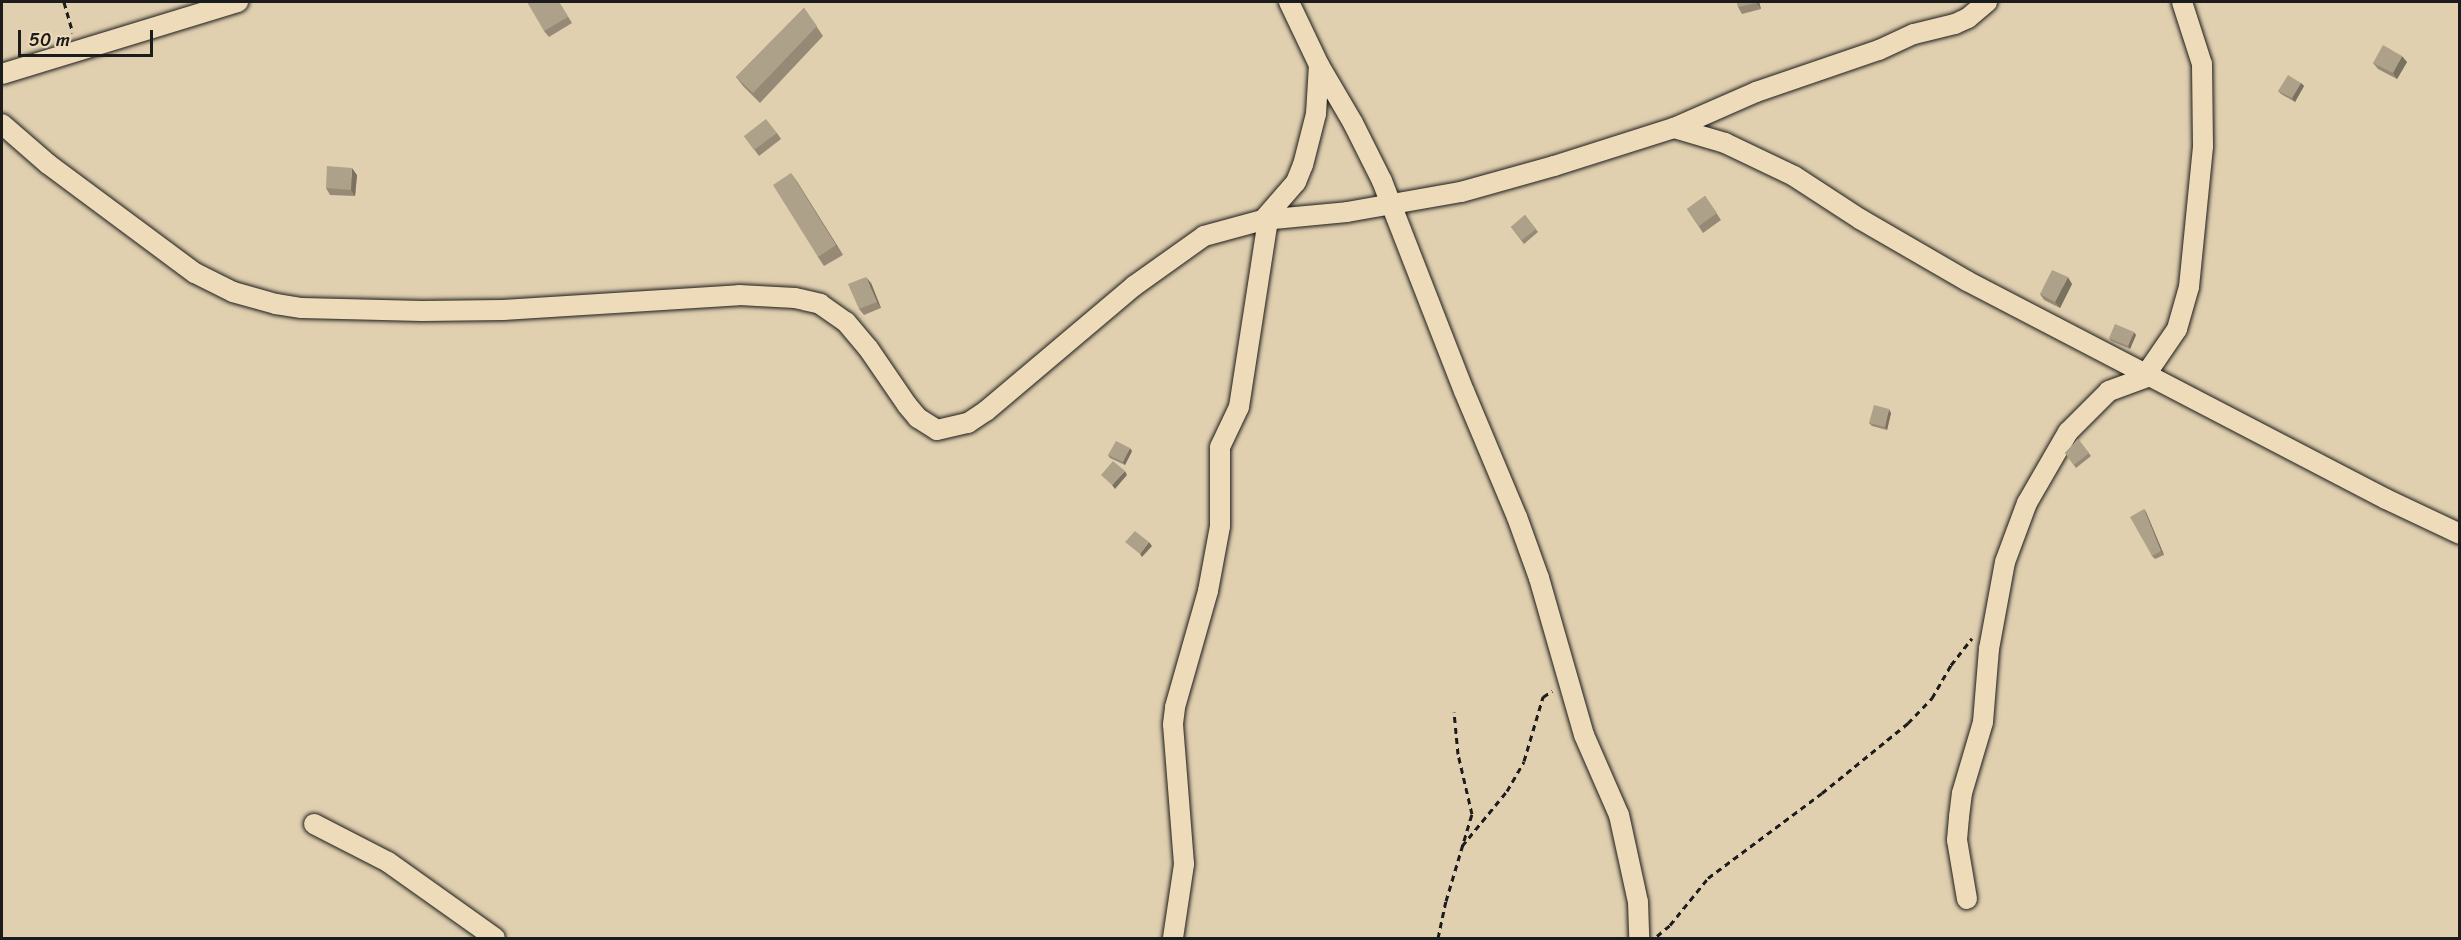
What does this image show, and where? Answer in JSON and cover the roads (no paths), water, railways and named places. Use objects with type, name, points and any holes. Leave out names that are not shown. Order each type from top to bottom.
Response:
[{"type":"street","points":[[2,74],[238,2]]},
{"type":"street","points":[[1289,2],[1319,64],[1353,123],[1392,205],[1427,300],[1521,527],[1539,578],[1584,735],[1619,816],[1638,902],[1639,939]]},
{"type":"street","points":[[2,124],[74,184],[195,273],[233,292],[276,304],[302,308],[422,311],[503,310],[739,295],[795,297],[820,304],[846,322],[868,348],[913,412],[928,426],[937,430],[968,423],[986,411],[1118,299],[1171,257],[1204,236],[1265,220],[1392,205],[1461,192],[1512,178],[1674,128],[1756,92],[1879,50],[1914,34],[1955,24],[1968,18],[1986,2]]},
{"type":"street","points":[[2150,376],[2151,367],[2178,328],[2189,287],[2203,146],[2202,64],[2182,2]]},
{"type":"street","points":[[1173,939],[1178,890],[1184,864],[1175,762],[1175,707],[1208,591],[1220,526],[1220,447],[1239,407],[1265,220],[1296,182],[1304,165],[1316,114],[1319,64]]},
{"type":"street","points":[[1674,128],[1725,143],[1794,176],[1860,219],[1967,281],[2386,499],[2460,534]]},
{"type":"street","points":[[1967,899],[1958,840],[1959,817],[1962,793],[1983,722],[1994,615],[2005,562],[2027,503],[2068,432],[2109,391],[2150,376]]},
{"type":"street","points":[[314,824],[388,862],[495,939]]}]
